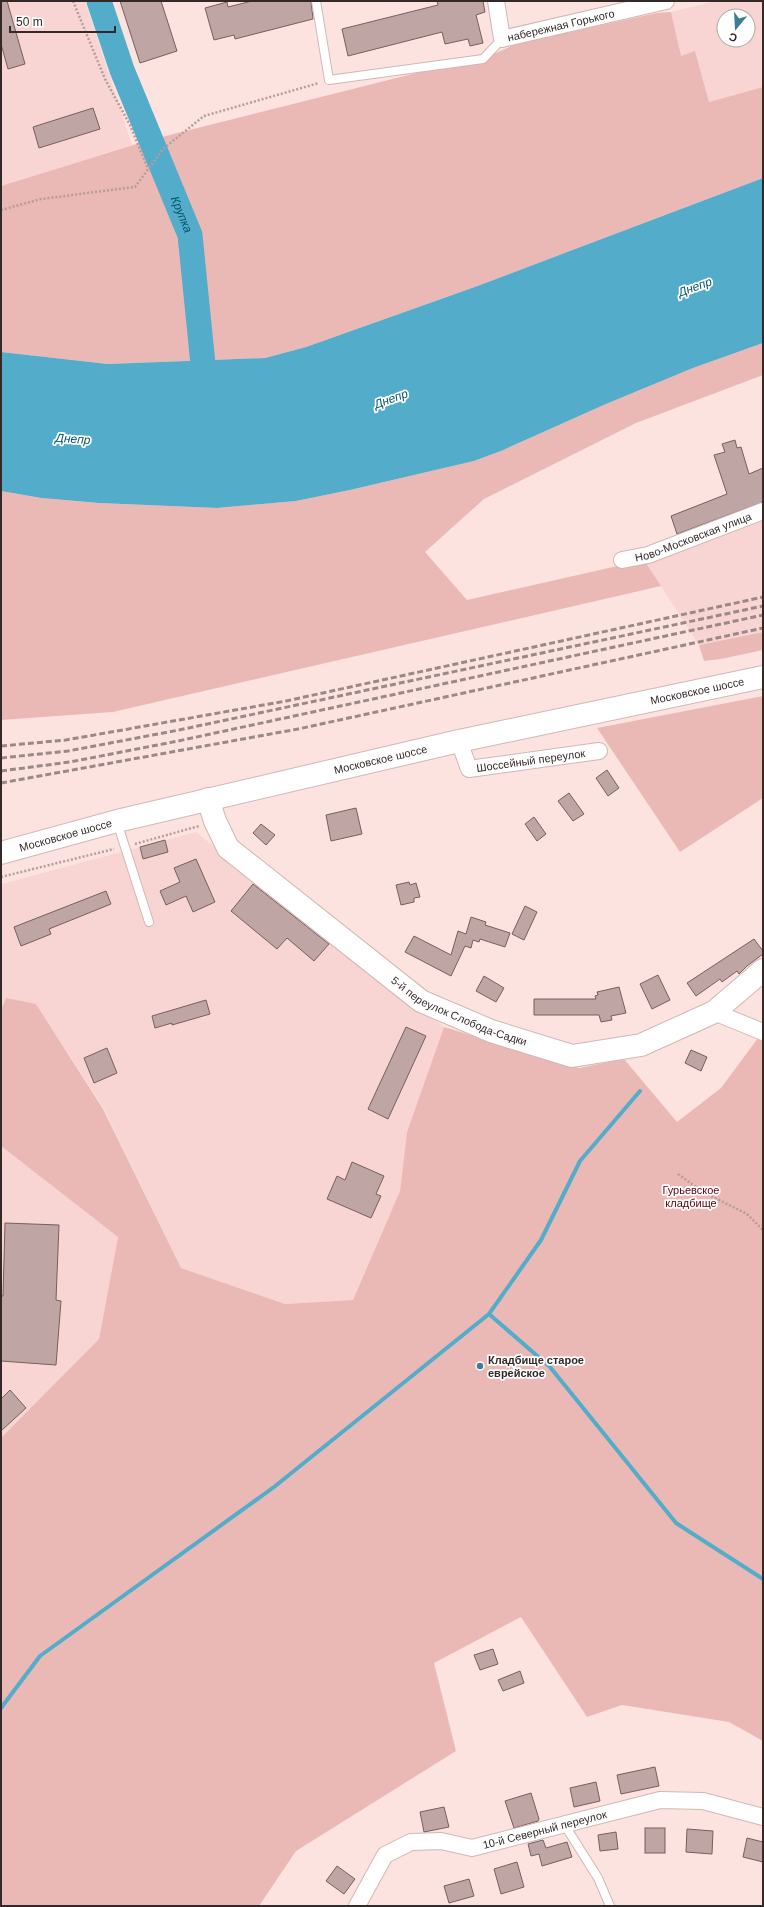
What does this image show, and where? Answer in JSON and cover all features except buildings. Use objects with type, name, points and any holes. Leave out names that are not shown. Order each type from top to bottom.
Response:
[{"type":"main road","name":"Московское шоссе","points":[[1,853],[117,821],[459,741],[763,677]]},
{"type":"main road","name":"5-й переулок Слобода-Садки","points":[[208,799],[215,822],[228,848],[421,1001],[491,1031],[572,1056],[641,1045],[714,1012],[763,970]]},
{"type":"street","points":[[496,1],[502,39]]},
{"type":"street","name":"набережная Горького","points":[[502,39],[666,1]]},
{"type":"street","name":"Ново-Московская улица","points":[[622,560],[648,555],[763,511]]},
{"type":"street","name":"Шоссейный переулок","points":[[459,741],[469,769],[599,751]]},
{"type":"street","points":[[714,1012],[763,1032]]},
{"type":"street","name":"10-й Северный переулок","points":[[357,1906],[385,1855],[411,1842],[441,1841],[472,1848],[660,1800],[703,1801],[763,1817]]},
{"type":"lane","points":[[316,1],[329,80],[483,59],[502,39]]},
{"type":"lane","points":[[117,821],[149,922]]},
{"type":"lane","points":[[564,1824],[598,1878],[610,1906]]},
{"type":"path","points":[[73,1],[105,79],[130,124],[148,169]]},
{"type":"path","points":[[1,210],[41,199],[135,187],[163,149],[204,116],[329,80]]},
{"type":"path","points":[[1,877],[124,847],[215,822]]},
{"type":"path","points":[[678,1174],[703,1192],[747,1214],[763,1230]]},
{"type":"shaded area","points":[[1,1],[85,1],[132,145],[1,186]]},
{"type":"shaded area","points":[[715,1],[763,1],[763,87],[709,102],[695,52],[681,57],[671,12]]},
{"type":"shaded area","points":[[763,518],[763,632],[699,645],[644,560]]},
{"type":"shaded area","points":[[196,832],[444,1027],[407,1132],[400,1191],[353,1300],[285,1304],[181,1268],[104,1109],[36,1004],[1,1011],[2,884]]},
{"type":"shaded area","points":[[1,1146],[118,1237],[99,1339],[1,1438]]},
{"type":"green space","points":[[671,12],[681,56],[695,51],[709,102],[763,87],[763,178],[472,288],[306,347],[265,358],[108,364],[1,352],[1,186],[146,141],[496,53],[518,43],[657,13]]},
{"type":"green space","points":[[763,343],[763,375],[636,423],[484,499],[425,552],[467,600],[644,560],[661,586],[113,712],[1,720],[1,491],[41,498],[99,503],[217,508],[296,501],[474,461],[501,451],[606,404],[693,368]]},
{"type":"green space","points":[[763,632],[763,650],[704,661],[699,645]]},
{"type":"green space","points":[[763,696],[763,798],[680,852],[597,728]]},
{"type":"green space","name":"Гурьевское кладбище","points":[[6,998],[36,1004],[103,1109],[181,1268],[285,1304],[353,1300],[400,1191],[407,1132],[444,1027],[579,1068],[624,1059],[677,1122],[721,1088],[758,1038],[763,1039],[763,1741],[729,1722],[622,1705],[587,1717],[521,1617],[434,1663],[456,1751],[296,1851],[259,1906],[1,1906],[1,1438],[99,1339],[118,1237],[1,1146],[1,1011]]},
{"type":"water","name":"Днепр","points":[[763,178],[763,343],[693,368],[606,404],[501,451],[474,461],[296,501],[217,508],[99,503],[41,498],[1,491],[1,352],[108,364],[265,358],[306,347],[472,288]]},
{"type":"waterway","name":"Крупка","points":[[99,1],[122,70],[190,235],[206,394]]},
{"type":"waterway","points":[[1,1708],[40,1656],[274,1487],[489,1314],[541,1240],[580,1161],[640,1091]]},
{"type":"waterway","points":[[489,1314],[550,1367],[676,1523],[763,1579]]},
{"type":"railway","points":[[1,746],[66,740],[286,701],[763,597]]},
{"type":"railway","points":[[1,758],[68,751],[179,730],[763,606]]},
{"type":"railway","points":[[1,771],[70,762],[178,741],[763,615]]},
{"type":"railway","points":[[1,783],[298,729],[763,628]]},
{"type":"place","name":"Кладбище старое еврейское","points":[[480,1366]]}]
